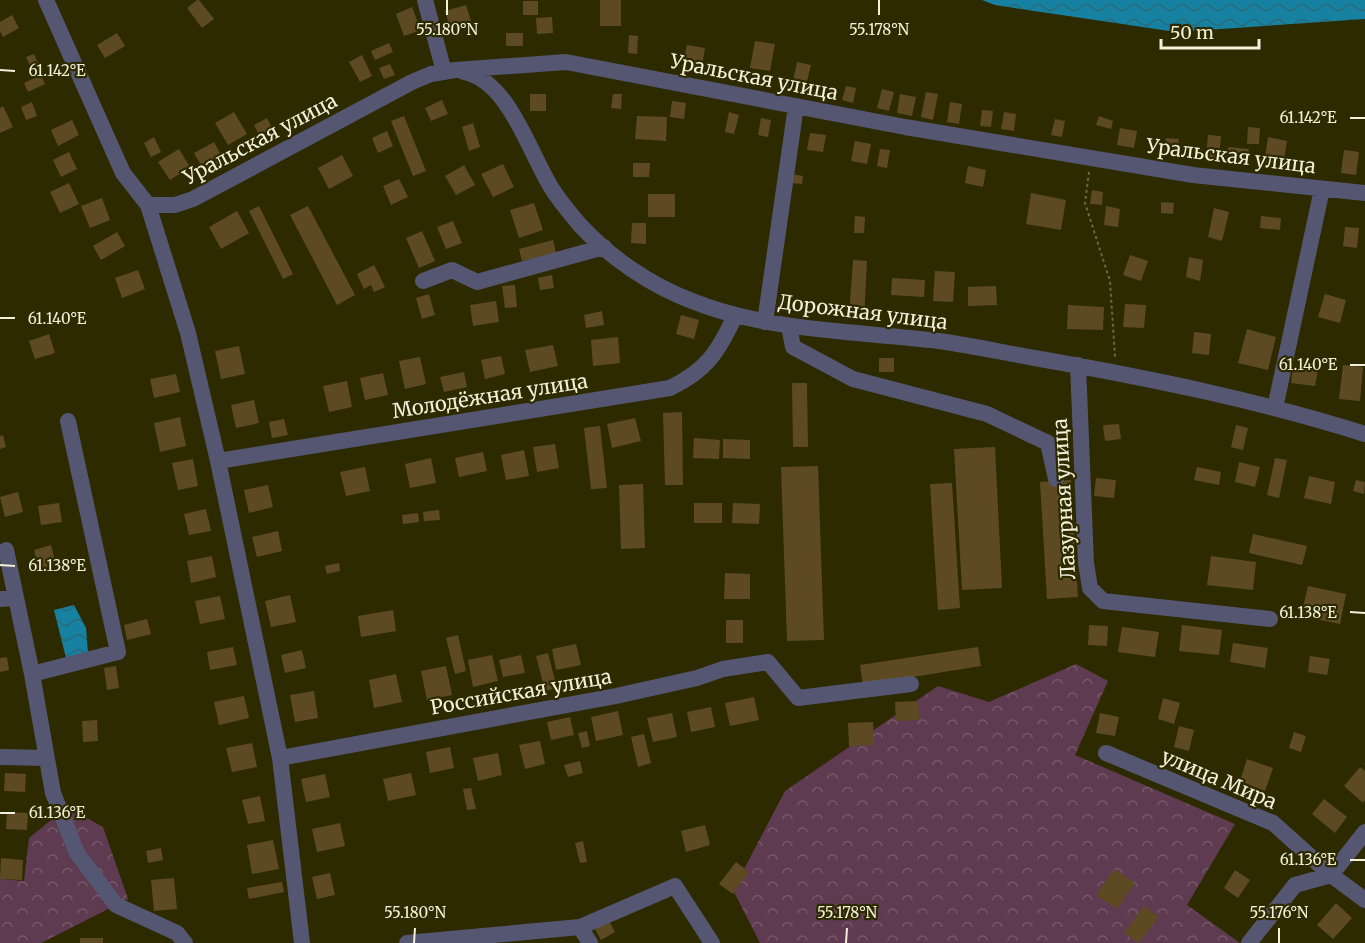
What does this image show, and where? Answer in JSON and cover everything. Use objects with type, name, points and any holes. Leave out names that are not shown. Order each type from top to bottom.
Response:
[{"type":"street","points":[[46,0],[123,173],[155,205],[218,461],[280,758],[302,943]]},
{"type":"street","points":[[425,0],[449,71]]},
{"type":"street","name":"Уральская улица","points":[[155,205],[176,205],[193,199],[431,74],[566,62],[905,127],[1193,175],[1365,193]]},
{"type":"street","name":"Дорожная улица","points":[[449,71],[474,74],[488,82],[508,106],[552,189],[580,225],[604,247],[648,280],[692,301],[765,322],[941,342],[1116,372],[1302,414],[1365,434]]},
{"type":"street","points":[[765,322],[796,106]]},
{"type":"street","points":[[1275,408],[1323,189]]},
{"type":"street","points":[[423,280],[452,270],[477,282],[604,247]]},
{"type":"street","name":"Молодёжная улица","points":[[218,461],[670,388],[690,378],[709,362],[735,315]]},
{"type":"street","points":[[789,326],[793,347],[853,380],[987,414],[1048,443],[1056,479]]},
{"type":"street","name":"Лазурная улица","points":[[1078,365],[1086,563],[1090,588],[1102,602],[1270,619]]},
{"type":"street","points":[[32,674],[118,652],[68,421]]},
{"type":"street","points":[[6,550],[8,599],[32,674],[53,793],[77,853],[116,905],[177,933],[185,943]]},
{"type":"street","name":"Российская улица","points":[[280,758],[616,696],[697,678],[723,669],[768,662],[798,698],[911,684]]},
{"type":"street","name":"улица Мира","points":[[1106,753],[1273,823],[1331,875],[1365,900]]},
{"type":"street","points":[[0,757],[47,759]]},
{"type":"street","points":[[1249,943],[1295,885],[1331,875],[1365,832]]},
{"type":"street","points":[[407,943],[580,927],[675,886],[712,943]]},
{"type":"street","points":[[580,927],[590,943]]},
{"type":"path","points":[[1091,158],[1085,203],[1110,281],[1116,372]]},
{"type":"green space","points":[[1076,664],[1108,681],[1075,755],[1235,824],[1187,905],[1240,943],[760,943],[733,890],[785,791],[938,686],[989,702]]},
{"type":"green space","points":[[67,807],[103,827],[128,899],[41,943],[0,943],[0,879],[24,881],[29,838]]},
{"type":"water","points":[[982,0],[1365,0],[1365,19],[1176,32],[995,5]]},
{"type":"water","points":[[74,605],[86,628],[88,653],[66,658],[54,610]]},
{"type":"building","points":[[197,0],[214,19],[202,28],[187,8]]},
{"type":"building","points":[[600,0],[621,0],[621,26],[600,26]]},
{"type":"building","points":[[523,1],[538,1],[538,15],[523,15]]},
{"type":"building","points":[[466,5],[472,24],[451,31],[445,11]]},
{"type":"building","points":[[412,7],[421,30],[404,36],[396,14]]},
{"type":"building","points":[[12,15],[19,28],[3,37],[0,22]]},
{"type":"building","points":[[552,17],[553,33],[537,34],[536,18]]},
{"type":"building","points":[[117,33],[125,46],[105,58],[97,45]]},
{"type":"building","points":[[506,33],[523,33],[523,46],[506,46]]},
{"type":"building","points":[[629,35],[638,36],[637,54],[628,53]]},
{"type":"building","points":[[755,41],[775,44],[770,71],[750,68]]},
{"type":"building","points":[[389,43],[393,52],[375,60],[371,51]]},
{"type":"building","points":[[687,45],[705,48],[702,66],[683,63]]},
{"type":"building","points":[[34,54],[39,66],[32,70],[26,57]]},
{"type":"building","points":[[362,55],[372,76],[360,82],[349,62]]},
{"type":"building","points":[[797,62],[811,65],[805,89],[792,86]]},
{"type":"building","points":[[390,64],[395,75],[384,79],[379,68]]},
{"type":"building","points":[[41,75],[45,84],[28,92],[24,83]]},
{"type":"building","points":[[846,86],[856,88],[853,103],[842,100]]},
{"type":"building","points":[[882,89],[894,92],[889,111],[877,108]]},
{"type":"building","points":[[926,92],[938,94],[933,120],[921,117]]},
{"type":"building","points":[[530,94],[546,94],[546,111],[530,111]]},
{"type":"building","points":[[613,94],[622,94],[621,109],[611,108]]},
{"type":"building","points":[[900,94],[916,97],[912,116],[897,113]]},
{"type":"building","points":[[442,100],[448,114],[431,121],[425,108]]},
{"type":"building","points":[[672,101],[686,103],[684,119],[670,117]]},
{"type":"building","points":[[32,102],[37,116],[26,120],[21,107]]},
{"type":"building","points":[[950,102],[962,104],[959,124],[947,122]]},
{"type":"building","points":[[3,106],[13,127],[0,133],[0,108]]},
{"type":"building","points":[[982,110],[993,111],[991,127],[980,126]]},
{"type":"building","points":[[234,112],[247,134],[228,145],[215,123]]},
{"type":"building","points":[[729,112],[739,115],[734,134],[725,132]]},
{"type":"building","points":[[1004,112],[1016,114],[1014,131],[1001,129]]},
{"type":"building","points":[[404,116],[426,171],[413,176],[391,121]]},
{"type":"building","points":[[637,116],[667,117],[666,141],[635,139]]},
{"type":"building","points":[[1099,116],[1113,121],[1111,129],[1096,125]]},
{"type":"building","points":[[267,118],[272,128],[259,135],[254,125]]},
{"type":"building","points":[[761,118],[771,120],[768,137],[758,135]]},
{"type":"building","points":[[1055,119],[1065,121],[1062,137],[1051,135]]},
{"type":"building","points":[[72,120],[79,135],[58,146],[51,130]]},
{"type":"building","points":[[473,123],[480,147],[469,151],[462,127]]},
{"type":"building","points":[[1248,127],[1260,128],[1259,144],[1247,144]]},
{"type":"building","points":[[1120,128],[1137,131],[1134,148],[1117,145]]},
{"type":"building","points":[[387,131],[393,146],[378,153],[372,138]]},
{"type":"building","points":[[810,133],[826,135],[823,152],[807,150]]},
{"type":"building","points":[[1208,135],[1221,136],[1219,159],[1206,158]]},
{"type":"building","points":[[154,137],[161,152],[151,157],[144,143]]},
{"type":"building","points":[[1268,137],[1287,141],[1283,166],[1264,163]]},
{"type":"building","points":[[1166,138],[1179,139],[1177,154],[1164,153]]},
{"type":"building","points":[[855,141],[871,144],[867,164],[851,161]]},
{"type":"building","points":[[214,142],[227,166],[207,176],[194,153]]},
{"type":"building","points":[[1228,147],[1249,149],[1247,166],[1226,164]]},
{"type":"building","points":[[179,149],[190,167],[170,180],[158,162]]},
{"type":"building","points":[[880,149],[890,150],[887,168],[877,166]]},
{"type":"building","points":[[1344,150],[1359,152],[1356,175],[1341,173]]},
{"type":"building","points":[[69,152],[77,169],[61,177],[53,160]]},
{"type":"building","points":[[342,155],[353,176],[329,189],[318,168]]},
{"type":"building","points":[[633,163],[650,163],[649,177],[633,177]]},
{"type":"building","points":[[503,164],[514,187],[493,197],[481,174]]},
{"type":"building","points":[[464,165],[475,185],[456,195],[445,176]]},
{"type":"building","points":[[968,166],[986,170],[983,187],[965,183]]},
{"type":"building","points":[[792,174],[803,176],[802,184],[791,183]]},
{"type":"building","points":[[399,179],[408,197],[391,205],[383,186]]},
{"type":"building","points":[[69,183],[79,204],[60,213],[50,192]]},
{"type":"building","points":[[1092,190],[1103,192],[1102,205],[1090,204]]},
{"type":"building","points":[[1031,193],[1066,200],[1061,230],[1026,224]]},
{"type":"building","points":[[648,194],[675,194],[675,217],[648,217]]},
{"type":"building","points":[[102,198],[110,220],[90,228],[81,206]]},
{"type":"building","points":[[1161,202],[1174,203],[1173,214],[1161,213]]},
{"type":"building","points":[[534,203],[543,230],[519,238],[510,210]]},
{"type":"building","points":[[259,206],[293,274],[283,279],[249,211]]},
{"type":"building","points":[[308,206],[355,295],[337,305],[290,215]]},
{"type":"building","points":[[1106,206],[1120,209],[1118,227],[1104,225]]},
{"type":"building","points":[[1214,208],[1229,212],[1222,241],[1208,237]]},
{"type":"building","points":[[237,211],[249,233],[221,249],[209,227]]},
{"type":"building","points":[[855,216],[865,217],[864,233],[854,233]]},
{"type":"building","points":[[1261,216],[1281,218],[1280,230],[1260,228]]},
{"type":"building","points":[[453,221],[462,243],[446,249],[437,227]]},
{"type":"building","points":[[632,223],[646,223],[646,244],[631,243]]},
{"type":"building","points":[[1345,227],[1359,228],[1357,248],[1343,246]]},
{"type":"building","points":[[422,231],[435,261],[419,268],[406,238]]},
{"type":"building","points":[[117,232],[125,246],[101,260],[93,246]]},
{"type":"building","points":[[553,240],[556,253],[522,261],[519,249]]},
{"type":"building","points":[[1130,255],[1148,261],[1141,281],[1123,275]]},
{"type":"building","points":[[1189,257],[1203,260],[1200,281],[1186,277]]},
{"type":"building","points":[[853,260],[867,261],[864,318],[849,317]]},
{"type":"building","points":[[374,265],[385,287],[374,292],[371,285],[364,289],[357,274]]},
{"type":"building","points":[[138,270],[145,289],[122,298],[115,278]]},
{"type":"building","points":[[935,271],[955,272],[953,302],[933,301]]},
{"type":"building","points":[[552,275],[554,288],[540,290],[538,278]]},
{"type":"building","points":[[892,278],[925,280],[924,297],[891,295]]},
{"type":"building","points":[[515,285],[517,307],[505,308],[502,286]]},
{"type":"building","points":[[996,286],[997,305],[968,306],[968,287]]},
{"type":"building","points":[[429,294],[435,315],[422,319],[416,298]]},
{"type":"building","points":[[1325,294],[1346,300],[1340,323],[1318,317]]},
{"type":"building","points":[[496,301],[499,322],[473,326],[470,305]]},
{"type":"building","points":[[1125,304],[1146,305],[1144,328],[1123,327]]},
{"type":"building","points":[[1068,305],[1104,307],[1103,330],[1067,329]]},
{"type":"building","points":[[602,311],[604,325],[586,328],[584,315]]},
{"type":"building","points":[[681,315],[699,320],[694,339],[676,334]]},
{"type":"building","points":[[1247,329],[1276,337],[1268,370],[1238,363]]},
{"type":"building","points":[[1194,332],[1211,334],[1209,355],[1192,353]]},
{"type":"building","points":[[49,334],[55,353],[35,359],[29,341]]},
{"type":"building","points":[[618,337],[620,363],[593,366],[591,340]]},
{"type":"building","points":[[553,345],[558,366],[530,372],[525,350]]},
{"type":"building","points":[[239,346],[245,374],[221,379],[215,351]]},
{"type":"building","points":[[501,356],[505,374],[485,379],[481,360]]},
{"type":"building","points":[[420,357],[426,384],[405,389],[399,361]]},
{"type":"building","points":[[879,358],[894,358],[894,372],[879,372]]},
{"type":"building","points":[[1343,365],[1363,367],[1360,401],[1339,399]]},
{"type":"building","points":[[1293,367],[1318,370],[1315,386],[1291,383]]},
{"type":"building","points":[[464,372],[467,387],[444,392],[440,377]]},
{"type":"building","points":[[383,373],[388,395],[365,400],[360,378]]},
{"type":"building","points":[[176,374],[180,392],[154,398],[150,379]]},
{"type":"building","points":[[347,381],[352,407],[329,412],[323,386]]},
{"type":"building","points":[[792,383],[807,383],[808,447],[793,447]]},
{"type":"building","points":[[254,400],[259,423],[236,428],[231,405]]},
{"type":"building","points":[[682,412],[683,485],[665,485],[663,413]]},
{"type":"building","points":[[180,417],[186,446],[160,452],[154,423]]},
{"type":"building","points":[[635,418],[641,441],[612,448],[607,424]]},
{"type":"building","points":[[284,419],[288,435],[272,438],[269,422]]},
{"type":"building","points":[[1119,424],[1121,439],[1105,441],[1103,425]]},
{"type":"building","points":[[1236,425],[1248,428],[1243,450],[1231,447]]},
{"type":"building","points":[[600,426],[607,488],[591,489],[584,428]]},
{"type":"building","points":[[3,435],[6,447],[0,449],[0,436]]},
{"type":"building","points":[[694,438],[720,440],[719,459],[693,458]]},
{"type":"building","points":[[723,439],[750,440],[750,459],[723,458]]},
{"type":"building","points":[[555,444],[559,468],[537,472],[533,447]]},
{"type":"building","points":[[995,447],[1002,588],[962,590],[954,449]]},
{"type":"building","points":[[524,450],[529,476],[506,480],[501,455]]},
{"type":"building","points":[[483,452],[487,471],[459,477],[455,458]]},
{"type":"building","points":[[431,458],[436,483],[410,488],[405,464]]},
{"type":"building","points":[[1275,458],[1287,460],[1279,498],[1267,495]]},
{"type":"building","points":[[193,459],[198,486],[178,490],[172,463]]},
{"type":"building","points":[[1239,462],[1260,467],[1255,487],[1235,482]]},
{"type":"building","points":[[818,466],[824,640],[787,641],[781,467]]},
{"type":"building","points":[[365,467],[370,491],[346,496],[340,472]]},
{"type":"building","points":[[1197,467],[1221,472],[1219,485],[1194,480]]},
{"type":"building","points":[[1309,476],[1335,482],[1331,504],[1304,498]]},
{"type":"building","points":[[1096,478],[1116,480],[1114,498],[1094,496]]},
{"type":"building","points":[[1071,480],[1078,597],[1047,599],[1040,482]]},
{"type":"building","points":[[1356,480],[1365,482],[1364,494],[1353,491]]},
{"type":"building","points":[[952,483],[960,608],[938,610],[930,484]]},
{"type":"building","points":[[643,484],[645,548],[621,549],[619,485]]},
{"type":"building","points":[[268,485],[273,507],[249,513],[244,490]]},
{"type":"building","points":[[18,492],[23,512],[5,517],[0,497]]},
{"type":"building","points":[[59,503],[62,522],[41,525],[38,506]]},
{"type":"building","points":[[694,503],[722,503],[722,523],[694,523]]},
{"type":"building","points":[[733,503],[760,504],[759,524],[732,523]]},
{"type":"building","points":[[206,509],[211,531],[189,535],[184,514]]},
{"type":"building","points":[[439,510],[440,520],[424,521],[423,512]]},
{"type":"building","points":[[418,513],[419,522],[403,524],[402,515]]},
{"type":"building","points":[[278,531],[282,551],[257,557],[252,537]]},
{"type":"building","points":[[1253,534],[1307,546],[1302,565],[1249,553]]},
{"type":"building","points":[[51,545],[56,565],[38,569],[34,550]]},
{"type":"building","points":[[212,556],[216,577],[191,583],[187,561]]},
{"type":"building","points":[[1211,556],[1256,562],[1253,590],[1207,585]]},
{"type":"building","points":[[339,563],[340,571],[327,574],[325,566]]},
{"type":"building","points":[[725,573],[750,574],[750,599],[724,599]]},
{"type":"building","points":[[1308,586],[1346,594],[1340,624],[1301,616]]},
{"type":"building","points":[[290,595],[296,622],[271,627],[265,601]]},
{"type":"building","points":[[220,596],[225,619],[200,624],[195,601]]},
{"type":"building","points":[[393,610],[396,631],[361,637],[358,616]]},
{"type":"building","points":[[147,619],[151,634],[127,640],[124,625]]},
{"type":"building","points":[[726,620],[743,620],[743,643],[726,643]]},
{"type":"building","points":[[1089,625],[1108,626],[1107,646],[1088,645]]},
{"type":"building","points":[[1182,625],[1222,630],[1219,655],[1179,651]]},
{"type":"building","points":[[1122,627],[1159,632],[1155,657],[1118,652]]},
{"type":"building","points":[[458,635],[466,671],[455,674],[446,638]]},
{"type":"building","points":[[1233,643],[1268,648],[1265,668],[1230,662]]},
{"type":"building","points":[[576,644],[581,665],[556,670],[552,649]]},
{"type":"building","points":[[233,647],[237,665],[210,670],[207,652]]},
{"type":"building","points":[[978,647],[981,666],[863,685],[860,665]]},
{"type":"building","points":[[302,650],[306,668],[285,673],[281,655]]},
{"type":"building","points":[[548,653],[557,688],[545,691],[536,656]]},
{"type":"building","points":[[492,655],[498,681],[473,687],[468,660]]},
{"type":"building","points":[[521,655],[525,673],[503,677],[499,660]]},
{"type":"building","points":[[1310,656],[1330,659],[1327,675],[1308,672]]},
{"type":"building","points":[[7,657],[9,670],[0,672],[0,658]]},
{"type":"building","points":[[116,666],[119,688],[107,690],[104,668]]},
{"type":"building","points":[[446,666],[452,695],[427,700],[421,671]]},
{"type":"building","points":[[396,674],[402,702],[374,708],[369,680]]},
{"type":"building","points":[[314,691],[318,718],[295,722],[290,695]]},
{"type":"building","points":[[244,696],[249,718],[219,725],[214,702]]},
{"type":"building","points":[[754,697],[759,720],[730,726],[725,703]]},
{"type":"building","points":[[1163,698],[1180,703],[1174,724],[1158,719]]},
{"type":"building","points":[[918,701],[919,720],[896,721],[895,702]]},
{"type":"building","points":[[711,707],[715,727],[691,732],[687,712]]},
{"type":"building","points":[[618,711],[623,735],[596,741],[591,717]]},
{"type":"building","points":[[672,713],[677,737],[653,742],[647,718]]},
{"type":"building","points":[[1100,713],[1119,717],[1115,736],[1096,733]]},
{"type":"building","points":[[570,717],[574,735],[551,740],[547,722]]},
{"type":"building","points":[[97,720],[98,741],[83,742],[82,721]]},
{"type":"building","points":[[873,722],[874,745],[849,746],[848,723]]},
{"type":"building","points":[[1179,726],[1194,730],[1189,751],[1174,747]]},
{"type":"building","points":[[587,731],[590,746],[582,748],[578,733]]},
{"type":"building","points":[[1294,732],[1306,736],[1301,752],[1289,748]]},
{"type":"building","points":[[644,734],[651,763],[638,767],[631,737]]},
{"type":"building","points":[[540,741],[545,764],[525,769],[519,745]]},
{"type":"building","points":[[252,743],[257,767],[232,772],[226,748]]},
{"type":"building","points":[[450,747],[454,768],[430,773],[426,752]]},
{"type":"building","points":[[498,753],[502,775],[478,781],[473,758]]},
{"type":"building","points":[[1247,759],[1273,768],[1265,791],[1240,781]]},
{"type":"building","points":[[580,761],[583,773],[568,777],[564,765]]},
{"type":"building","points":[[1360,767],[1365,771],[1365,800],[1363,803],[1344,786]]},
{"type":"building","points":[[5,773],[26,774],[25,792],[4,791]]},
{"type":"building","points":[[411,773],[416,795],[388,801],[383,779]]},
{"type":"building","points":[[325,774],[330,797],[306,802],[301,779]]},
{"type":"building","points":[[471,788],[476,809],[467,810],[463,789]]},
{"type":"building","points":[[260,796],[265,821],[248,824],[242,800]]},
{"type":"building","points":[[1324,799],[1347,817],[1335,833],[1312,814]]},
{"type":"building","points":[[7,812],[28,813],[27,830],[6,829]]},
{"type":"building","points":[[340,823],[345,846],[317,852],[312,829]]},
{"type":"building","points":[[705,825],[710,845],[686,852],[681,831]]},
{"type":"building","points":[[273,840],[279,869],[252,874],[247,845]]},
{"type":"building","points":[[583,841],[587,862],[580,863],[575,843]]},
{"type":"building","points":[[161,848],[163,860],[148,863],[146,851]]},
{"type":"building","points":[[1,858],[23,860],[22,880],[0,879]]},
{"type":"building","points":[[736,862],[749,872],[733,894],[719,884]]},
{"type":"building","points":[[1114,869],[1135,883],[1117,909],[1096,895]]},
{"type":"building","points":[[1235,870],[1250,880],[1238,898],[1224,888]]},
{"type":"building","points":[[330,873],[335,895],[317,899],[312,877]]},
{"type":"building","points":[[174,878],[177,909],[154,911],[151,880]]},
{"type":"building","points":[[282,882],[284,892],[249,899],[247,888]]},
{"type":"building","points":[[1336,903],[1352,918],[1333,939],[1317,925]]},
{"type":"building","points":[[1144,906],[1159,917],[1139,943],[1124,933]]},
{"type":"building","points":[[609,921],[615,932],[601,940],[595,929]]},
{"type":"building","points":[[80,938],[103,938],[103,943],[80,943]]}]
